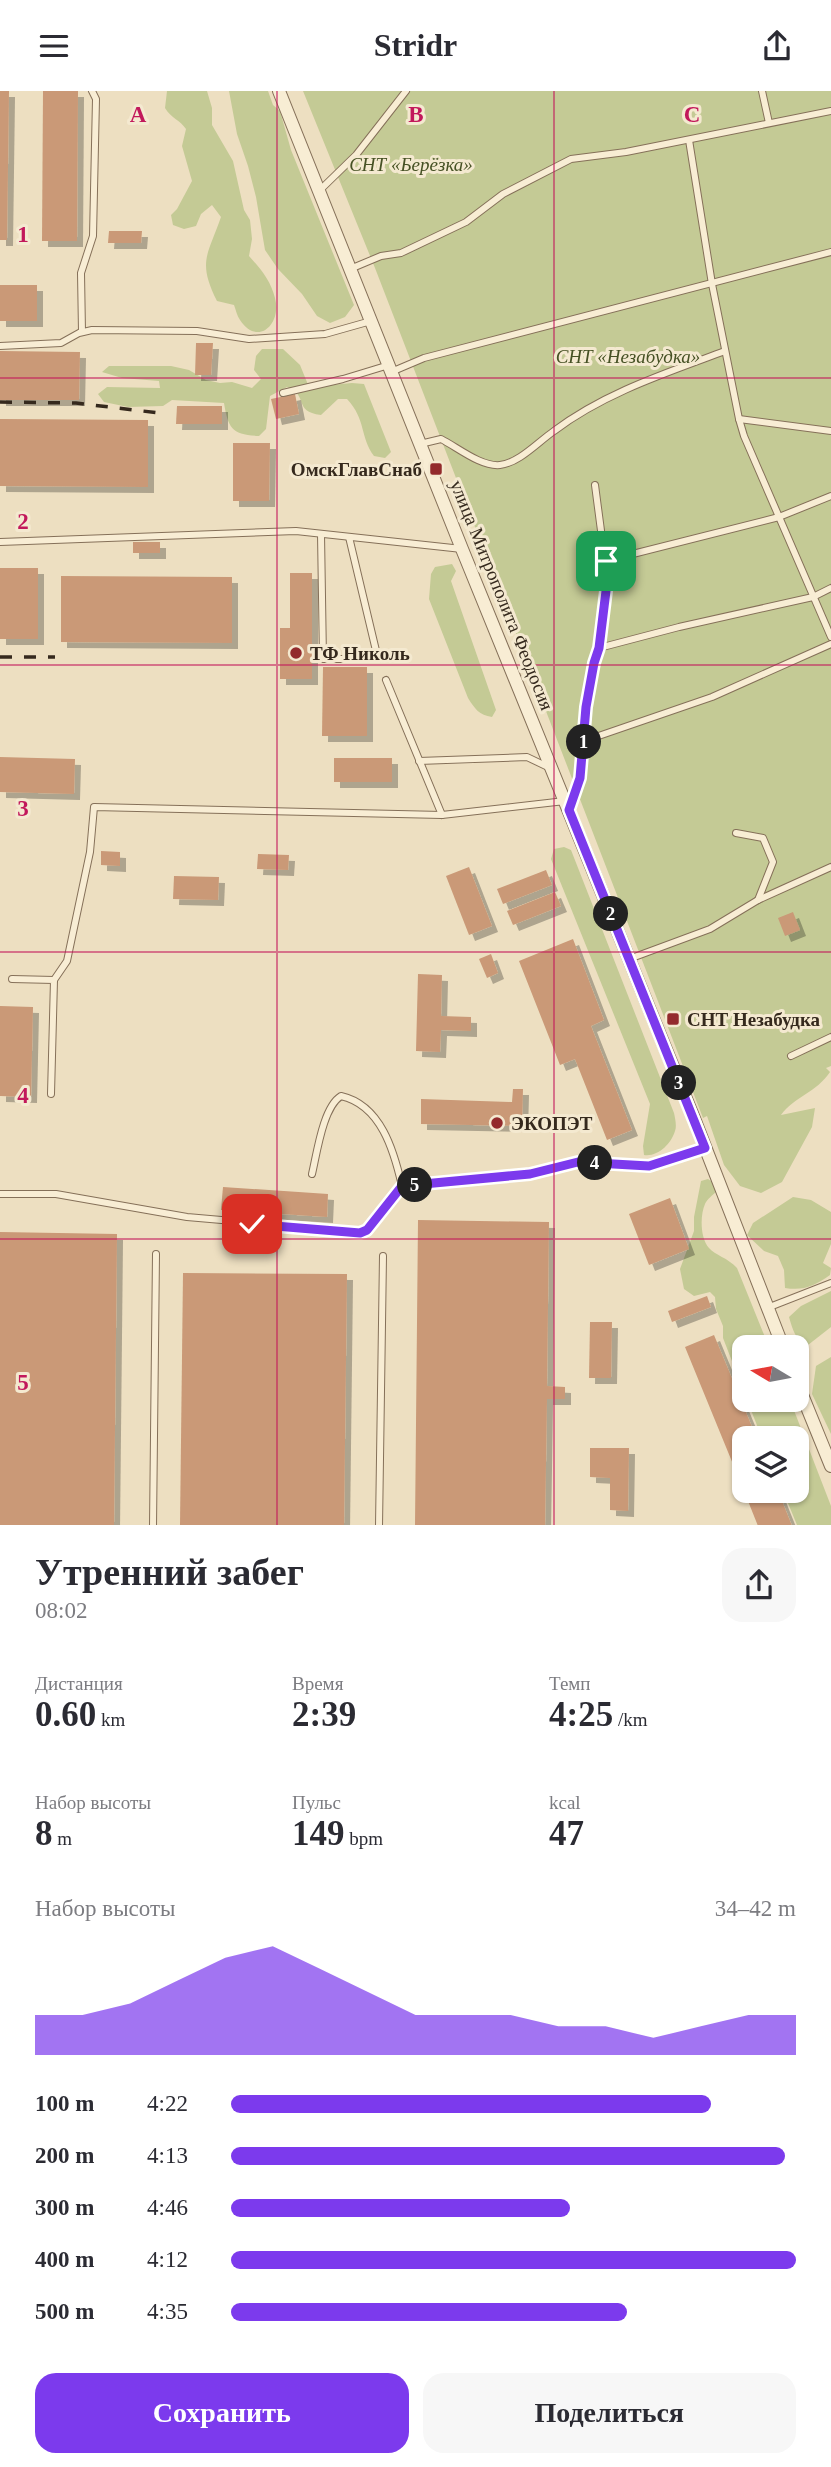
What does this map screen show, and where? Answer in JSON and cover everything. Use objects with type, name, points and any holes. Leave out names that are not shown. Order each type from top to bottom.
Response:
[{"type":"street","name":"улица Митрополита Феодосия","points":[[279,91],[778,1335]]},
{"type":"street","points":[[809,1412],[831,1466]]},
{"type":"lane","points":[[82,332],[81,273],[93,236],[96,99],[92,91]]},
{"type":"lane","points":[[319,191],[356,155],[405,91]]},
{"type":"lane","points":[[762,91],[769,123]]},
{"type":"lane","points":[[350,269],[380,256],[401,253],[466,222],[503,194],[571,159],[626,152],[831,111]]},
{"type":"lane","points":[[689,140],[712,284],[739,419],[831,637]]},
{"type":"lane","points":[[284,393],[390,368],[831,252]]},
{"type":"lane","points":[[0,346],[61,343],[92,330],[197,331],[249,339],[324,334],[371,321]]},
{"type":"lane","points":[[420,443],[441,439],[496,466],[509,463],[573,417],[642,382],[725,351]]},
{"type":"lane","points":[[739,419],[831,431]]},
{"type":"lane","points":[[51,1094],[54,980],[67,961],[90,852],[94,807],[442,815],[567,806],[580,778],[586,707],[599,648],[606,591],[606,561],[595,485]]},
{"type":"lane","points":[[606,561],[779,517],[831,496]]},
{"type":"lane","points":[[0,542],[296,531],[462,549]]},
{"type":"lane","points":[[321,534],[323,659],[378,659],[349,537]]},
{"type":"lane","points":[[599,648],[813,597],[831,588]]},
{"type":"lane","points":[[584,741],[712,697],[831,644]]},
{"type":"lane","points":[[386,680],[442,815]]},
{"type":"lane","points":[[419,761],[527,757],[552,768]]},
{"type":"lane","points":[[736,833],[763,838],[773,862],[758,900]]},
{"type":"lane","points":[[629,959],[710,929],[758,900],[831,867]]},
{"type":"lane","points":[[12,979],[54,980]]},
{"type":"lane","points":[[791,1056],[831,1037]]},
{"type":"lane","points":[[312,1174],[327,1117],[333,1101],[341,1096],[354,1099],[370,1111],[396,1156],[402,1186]]},
{"type":"lane","points":[[0,1194],[56,1194],[187,1217],[360,1233],[367,1230],[402,1186],[530,1174],[578,1162],[649,1166],[705,1148]]},
{"type":"lane","points":[[153,1525],[156,1254]]},
{"type":"lane","points":[[379,1525],[383,1256]]},
{"type":"lane","points":[[767,1308],[831,1283]]},
{"type":"green space","points":[[167,91],[207,91],[212,108],[212,125],[233,161],[244,210],[250,220],[252,239],[249,256],[268,280],[275,298],[276,308],[272,324],[261,332],[247,328],[234,305],[217,301],[211,287],[207,276],[207,258],[221,217],[212,205],[201,214],[196,226],[184,229],[173,225],[171,215],[192,181],[182,146],[186,129],[165,108]]},
{"type":"green space","points":[[229,91],[268,91],[273,105],[280,111],[291,150],[354,305],[345,317],[330,323],[317,316],[265,250],[256,197],[237,134]]},
{"type":"green space","name":"СНТ «Незабудка»","points":[[303,91],[831,91],[831,1066],[826,1068],[830,1072],[825,1079],[792,1103],[781,1115],[815,1108],[812,1127],[782,1182],[761,1193],[740,1186],[724,1165],[707,1116],[703,1118],[375,268]]},
{"type":"green space","points":[[262,349],[283,349],[300,365],[309,387],[364,384],[391,452],[385,458],[374,456],[357,414],[347,399],[338,399],[321,415],[307,410],[298,395],[287,387],[270,396],[266,429],[259,436],[243,434],[233,429],[227,419],[224,403],[172,400],[163,406],[128,407],[104,402],[98,394],[107,387],[160,388],[159,381],[122,378],[102,372],[109,366],[171,366],[189,370],[206,380],[232,382],[252,388],[261,379],[254,370],[256,356]]},
{"type":"green space","points":[[452,564],[456,571],[451,581],[496,710],[492,717],[478,711],[468,698],[429,599],[431,574],[435,567]]},
{"type":"green space","points":[[564,847],[571,850],[674,1113],[676,1127],[673,1136],[663,1149],[654,1154],[644,1155],[643,1146],[650,1104],[551,859],[554,849]]},
{"type":"green space","points":[[708,1179],[714,1183],[717,1191],[707,1200],[703,1209],[702,1226],[706,1244],[737,1268],[764,1335],[732,1335],[732,1361],[723,1338],[723,1326],[716,1309],[715,1297],[710,1292],[694,1296],[684,1289],[680,1269],[694,1231],[701,1181]]},
{"type":"green space","points":[[793,1197],[811,1200],[831,1212],[831,1244],[823,1263],[831,1268],[830,1275],[814,1285],[798,1289],[785,1288],[784,1270],[778,1256],[764,1251],[747,1235],[753,1223]]},
{"type":"green space","points":[[831,1291],[831,1327],[809,1344],[809,1335],[796,1335],[789,1317],[801,1306]]},
{"type":"green space","points":[[831,1357],[831,1434],[812,1394],[816,1366]]},
{"type":"green space","points":[[752,1412],[795,1412],[800,1426],[757,1426]]},
{"type":"green space","points":[[809,1449],[831,1506],[831,1525],[797,1525],[788,1503],[809,1503]]},
{"type":"building","points":[[0,91],[9,91],[7,240],[0,240]]},
{"type":"building","points":[[43,91],[78,91],[77,241],[42,241]]},
{"type":"building","points":[[109,231],[142,231],[141,243],[108,243]]},
{"type":"building","points":[[0,285],[37,285],[37,321],[0,321]]},
{"type":"building","points":[[196,343],[213,343],[211,375],[195,375]]},
{"type":"building","points":[[0,351],[80,352],[79,400],[0,400]]},
{"type":"building","points":[[295,394],[299,414],[276,419],[271,399]]},
{"type":"building","points":[[177,406],[222,406],[222,424],[176,424]]},
{"type":"building","points":[[0,419],[148,420],[148,487],[0,486]]},
{"type":"building","points":[[233,443],[270,443],[269,501],[233,501]]},
{"type":"building","points":[[133,542],[160,542],[160,553],[133,553]]},
{"type":"building","points":[[0,568],[38,568],[38,639],[0,639]]},
{"type":"building","points":[[290,573],[312,573],[312,679],[280,679],[280,628],[290,628]]},
{"type":"building","points":[[61,576],[232,577],[232,643],[61,642]]},
{"type":"building","points":[[323,667],[367,667],[367,736],[322,736]]},
{"type":"building","points":[[0,757],[75,759],[74,794],[0,792]]},
{"type":"building","points":[[334,758],[392,758],[392,782],[334,782]]},
{"type":"building","points":[[101,851],[120,852],[120,866],[101,865]]},
{"type":"building","points":[[258,854],[289,855],[288,870],[257,869]]},
{"type":"building","points":[[469,867],[492,926],[469,935],[446,876]]},
{"type":"building","points":[[546,870],[552,885],[503,904],[497,889]]},
{"type":"building","points":[[174,876],[219,877],[218,900],[173,899]]},
{"type":"building","points":[[555,892],[561,906],[513,925],[507,911]]},
{"type":"building","points":[[793,912],[800,930],[785,936],[778,918]]},
{"type":"building","points":[[573,939],[604,1020],[591,1026],[632,1130],[607,1140],[575,1059],[560,1065],[519,961]]},
{"type":"building","points":[[491,954],[498,973],[487,978],[479,959]]},
{"type":"building","points":[[418,974],[442,975],[441,1016],[471,1017],[471,1031],[441,1030],[440,1052],[416,1051]]},
{"type":"building","points":[[0,1006],[33,1007],[31,1097],[0,1096]]},
{"type":"building","points":[[513,1089],[523,1089],[522,1126],[421,1124],[421,1099],[512,1102]]},
{"type":"building","points":[[223,1187],[328,1194],[327,1217],[221,1210]]},
{"type":"building","points":[[670,1198],[689,1249],[649,1265],[629,1214]]},
{"type":"building","points":[[418,1220],[549,1222],[547,1386],[565,1387],[565,1399],[547,1399],[545,1525],[415,1525]]},
{"type":"building","points":[[0,1232],[117,1234],[114,1525],[0,1525]]},
{"type":"building","points":[[183,1273],[347,1274],[344,1525],[180,1525]]},
{"type":"building","points":[[707,1296],[711,1307],[672,1322],[668,1311]]},
{"type":"building","points":[[590,1322],[612,1322],[611,1378],[589,1378]]},
{"type":"building","points":[[714,1335],[732,1379],[732,1412],[746,1412],[752,1426],[732,1426],[732,1462],[685,1347]]},
{"type":"building","points":[[590,1448],[629,1448],[628,1511],[610,1510],[610,1478],[590,1477]]},
{"type":"building","points":[[749,1503],[783,1503],[792,1525],[758,1525]]},
{"type":"railway","points":[[0,402],[76,403],[159,413]]},
{"type":"railway","points":[[0,657],[55,657]]},
{"type":"place","name":"ОмскГлавСнаб","points":[[436,469]]},
{"type":"place","name":"ТФ Николь","points":[[296,653]]},
{"type":"place","name":"СНТ Незабудка","points":[[673,1019]]},
{"type":"place","name":"ЭКОПЭТ","points":[[497,1123]]},
{"type":"route","points":[[252,1224],[360,1233],[367,1230],[402,1186],[530,1174],[578,1162],[649,1166],[705,1148],[569,810],[580,778],[586,707],[599,648],[606,591],[606,561]]},
{"type":"park label","name":"СНТ «Берёзка»","points":[[411,164]]}]
